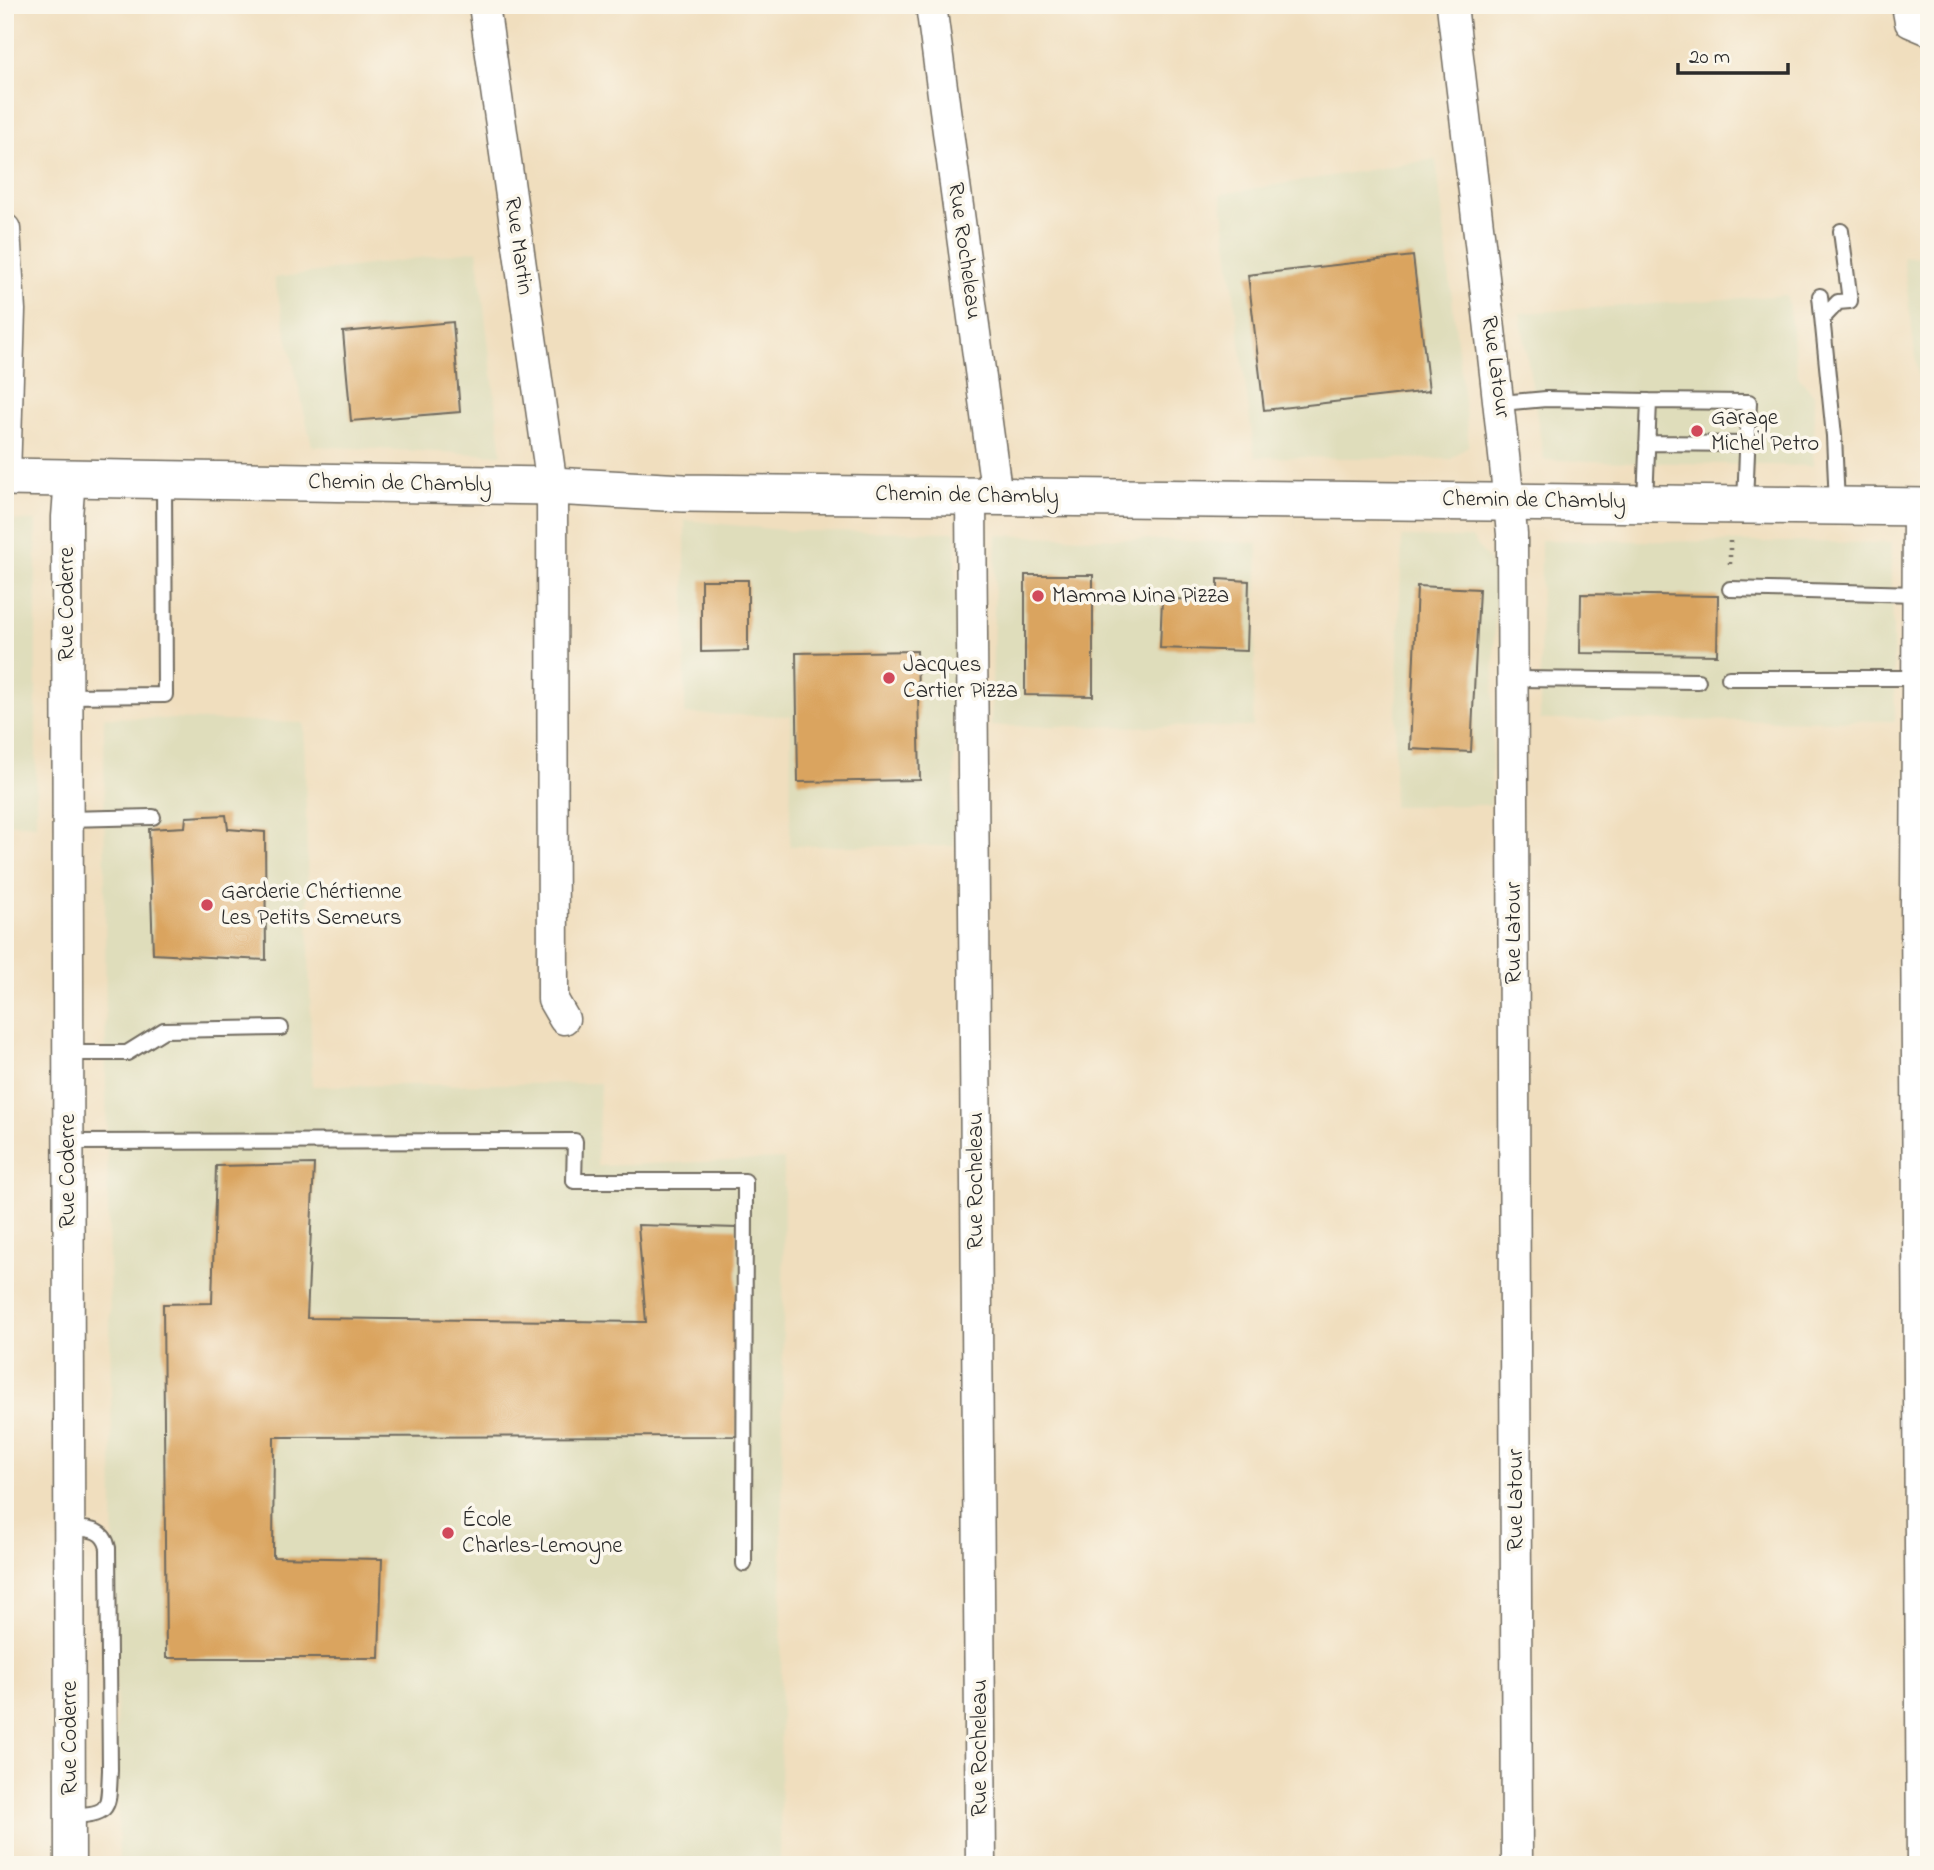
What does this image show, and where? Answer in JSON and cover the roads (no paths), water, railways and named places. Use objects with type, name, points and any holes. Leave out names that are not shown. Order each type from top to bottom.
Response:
[{"type":"street","name":"Rue Martin","points":[[484,5],[552,486],[554,1000],[564,1019]]},
{"type":"street","name":"Rue Rocheleau","points":[[931,5],[984,497],[981,1865]]},
{"type":"street","name":"Rue Latour","points":[[1452,5],[1490,331],[1501,403],[1512,534],[1517,1865]]},
{"type":"street","points":[[1907,5],[1910,22],[1929,30]]},
{"type":"street","points":[[5,229],[10,310],[5,477]]},
{"type":"street","name":"Chemin de Chambly","points":[[5,477],[552,486],[684,493],[1923,507]]},
{"type":"street","name":"Rue Coderre","points":[[70,478],[67,517],[66,819],[71,1865]]},
{"type":"street","points":[[1922,1865],[1923,836],[1917,594],[1923,507]]},
{"type":"lane","points":[[1822,318],[1838,302],[1850,301],[1841,231]]},
{"type":"lane","points":[[1820,296],[1834,436],[1837,506]]},
{"type":"lane","points":[[1501,403],[1546,399],[1749,401],[1745,504]]},
{"type":"lane","points":[[1645,502],[1649,401]]},
{"type":"lane","points":[[1647,443],[1747,443]]},
{"type":"lane","points":[[66,696],[165,695],[164,481]]},
{"type":"lane","points":[[1730,589],[1917,594]]},
{"type":"lane","points":[[1729,678],[1918,678]]},
{"type":"lane","points":[[1513,679],[1699,681]]},
{"type":"lane","points":[[66,819],[153,817]]},
{"type":"lane","points":[[68,1053],[127,1053],[164,1030],[281,1028]]},
{"type":"lane","points":[[68,1142],[575,1141],[574,1181],[746,1181],[744,1564]]},
{"type":"lane","points":[[70,1528],[96,1531],[107,1540],[110,1770],[109,1799],[105,1808],[94,1815],[70,1816]]},
{"type":"place","name":"Garage Michel Petro","points":[[1697,431]]},
{"type":"place","name":"Mamma Nina Pizza","points":[[1038,596]]},
{"type":"place","name":"Jacques Cartier Pizza","points":[[889,678]]},
{"type":"place","name":"Garderie Chértienne Les Petits Semeurs","points":[[207,905]]},
{"type":"place","name":"École Charles-Lemoyne","points":[[448,1533]]}]
